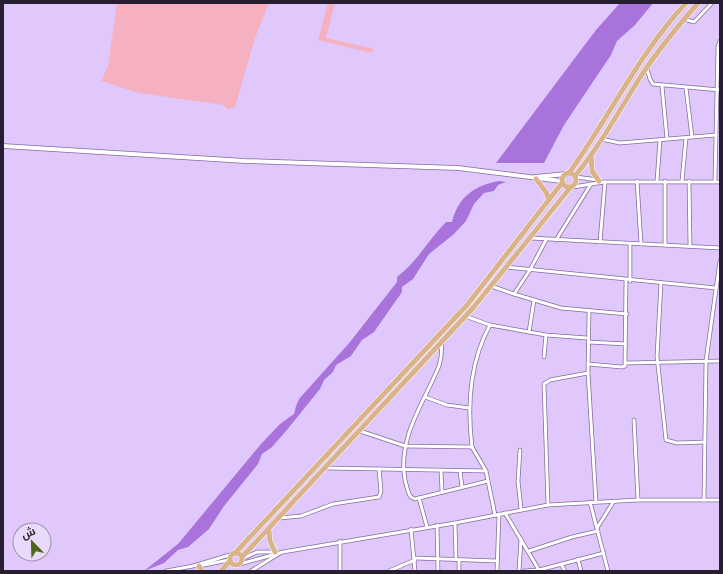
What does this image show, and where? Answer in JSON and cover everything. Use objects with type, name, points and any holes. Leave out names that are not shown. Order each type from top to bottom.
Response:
[{"type":"main road","points":[[221,571],[234,554],[434,342],[486,282],[588,146],[654,44],[686,3]]},
{"type":"main road","points":[[231,571],[442,342],[491,286],[571,187],[576,183],[575,177],[591,156],[647,68],[698,3]]},
{"type":"main road","points":[[591,156],[592,171],[603,181]]},
{"type":"main road","points":[[567,173],[575,177]]},
{"type":"main road","points":[[534,178],[546,192],[549,200]]},
{"type":"main road","points":[[562,182],[565,186],[571,187]]},
{"type":"main road","points":[[269,530],[270,541],[276,552]]},
{"type":"main road","points":[[234,554],[241,561]]},
{"type":"main road","points":[[230,561],[241,561]]},
{"type":"main road","points":[[196,566],[202,571]]},
{"type":"street","points":[[684,19],[694,22],[712,3]]},
{"type":"street","points":[[715,182],[719,90],[718,46],[720,41]]},
{"type":"street","points":[[647,68],[653,84],[719,90]]},
{"type":"street","points":[[662,86],[667,139]]},
{"type":"street","points":[[686,88],[692,137]]},
{"type":"street","points":[[601,140],[620,143],[716,135]]},
{"type":"street","points":[[682,181],[686,138]]},
{"type":"street","points":[[657,181],[660,140]]},
{"type":"street","points":[[3,146],[245,161],[458,168],[562,182]]},
{"type":"street","points":[[534,178],[567,173]]},
{"type":"street","points":[[575,177],[603,181],[720,182]]},
{"type":"street","points":[[571,187],[603,181]]},
{"type":"street","points":[[600,242],[603,181]]},
{"type":"street","points":[[637,181],[641,244]]},
{"type":"street","points":[[665,245],[666,181]]},
{"type":"street","points":[[689,182],[690,246]]},
{"type":"street","points":[[556,240],[591,184]]},
{"type":"street","points":[[529,238],[720,248]]},
{"type":"street","points":[[514,294],[530,270],[546,240]]},
{"type":"street","points":[[626,363],[626,314],[630,244]]},
{"type":"street","points":[[704,500],[706,361],[720,261]]},
{"type":"street","points":[[506,267],[716,288]]},
{"type":"street","points":[[661,283],[658,362],[666,441],[677,443],[705,442]]},
{"type":"street","points":[[491,286],[561,308],[589,312],[626,314]]},
{"type":"street","points":[[529,332],[534,300]]},
{"type":"street","points":[[589,312],[587,340],[588,373],[596,502]]},
{"type":"street","points":[[465,316],[490,325],[546,335],[626,344]]},
{"type":"street","points":[[490,325],[481,345],[473,372],[469,408],[472,447],[486,471],[497,514],[497,571]]},
{"type":"street","points":[[544,357],[546,335]]},
{"type":"street","points":[[442,342],[439,366],[408,433],[405,446],[403,470],[410,496],[414,499],[488,481]]},
{"type":"street","points":[[588,364],[622,367],[626,363],[720,361]]},
{"type":"street","points":[[548,505],[544,384],[550,380],[588,373]]},
{"type":"street","points":[[425,397],[447,405],[469,408]]},
{"type":"street","points":[[634,420],[638,500]]},
{"type":"street","points":[[360,431],[405,446],[472,447]]},
{"type":"street","points":[[520,450],[518,481],[521,509]]},
{"type":"street","points":[[327,468],[486,471]]},
{"type":"street","points":[[280,518],[301,516],[333,504],[380,496],[380,469]]},
{"type":"street","points":[[441,471],[442,491]]},
{"type":"street","points":[[460,471],[462,487]]},
{"type":"street","points":[[419,498],[427,527]]},
{"type":"street","points":[[241,561],[257,552],[283,552],[411,529],[455,523],[521,509],[548,505],[638,500],[720,500]]},
{"type":"street","points":[[529,551],[598,529],[614,501]]},
{"type":"street","points":[[590,502],[608,571]]},
{"type":"street","points":[[505,513],[539,570]]},
{"type":"street","points":[[455,523],[459,571]]},
{"type":"street","points":[[437,526],[438,571]]},
{"type":"street","points":[[411,529],[416,571]]},
{"type":"street","points":[[520,571],[521,539]]},
{"type":"street","points":[[340,541],[340,571]]},
{"type":"street","points":[[241,561],[276,552]]},
{"type":"street","points":[[251,571],[283,552]]},
{"type":"street","points":[[524,571],[539,570],[604,553]]},
{"type":"street","points":[[196,566],[234,554]]},
{"type":"street","points":[[389,571],[415,559],[437,558],[498,562]]},
{"type":"street","points":[[578,559],[582,571]]},
{"type":"street","points":[[166,571],[230,561]]},
{"type":"street","points":[[561,564],[565,571]]},
{"type":"shaded area","points":[[117,3],[269,3],[255,38],[235,107],[227,109],[224,105],[139,93],[101,81],[108,66]]},
{"type":"shaded area","points":[[328,3],[335,3],[326,38],[374,49],[372,53],[318,40]]},
{"type":"shaded area","points":[[620,3],[653,3],[635,25],[617,41],[611,55],[564,125],[544,163],[496,163],[596,30]]},
{"type":"shaded area","points":[[499,181],[506,182],[498,185],[494,191],[484,193],[474,204],[466,221],[454,234],[429,254],[413,279],[402,287],[402,292],[374,332],[362,340],[351,356],[336,365],[333,372],[324,380],[320,389],[286,431],[272,447],[262,454],[258,464],[224,506],[209,529],[188,547],[178,550],[164,563],[144,571],[178,544],[261,444],[280,424],[294,414],[299,399],[350,342],[397,282],[397,277],[411,264],[446,222],[452,222],[458,206],[463,199],[475,189]]}]
